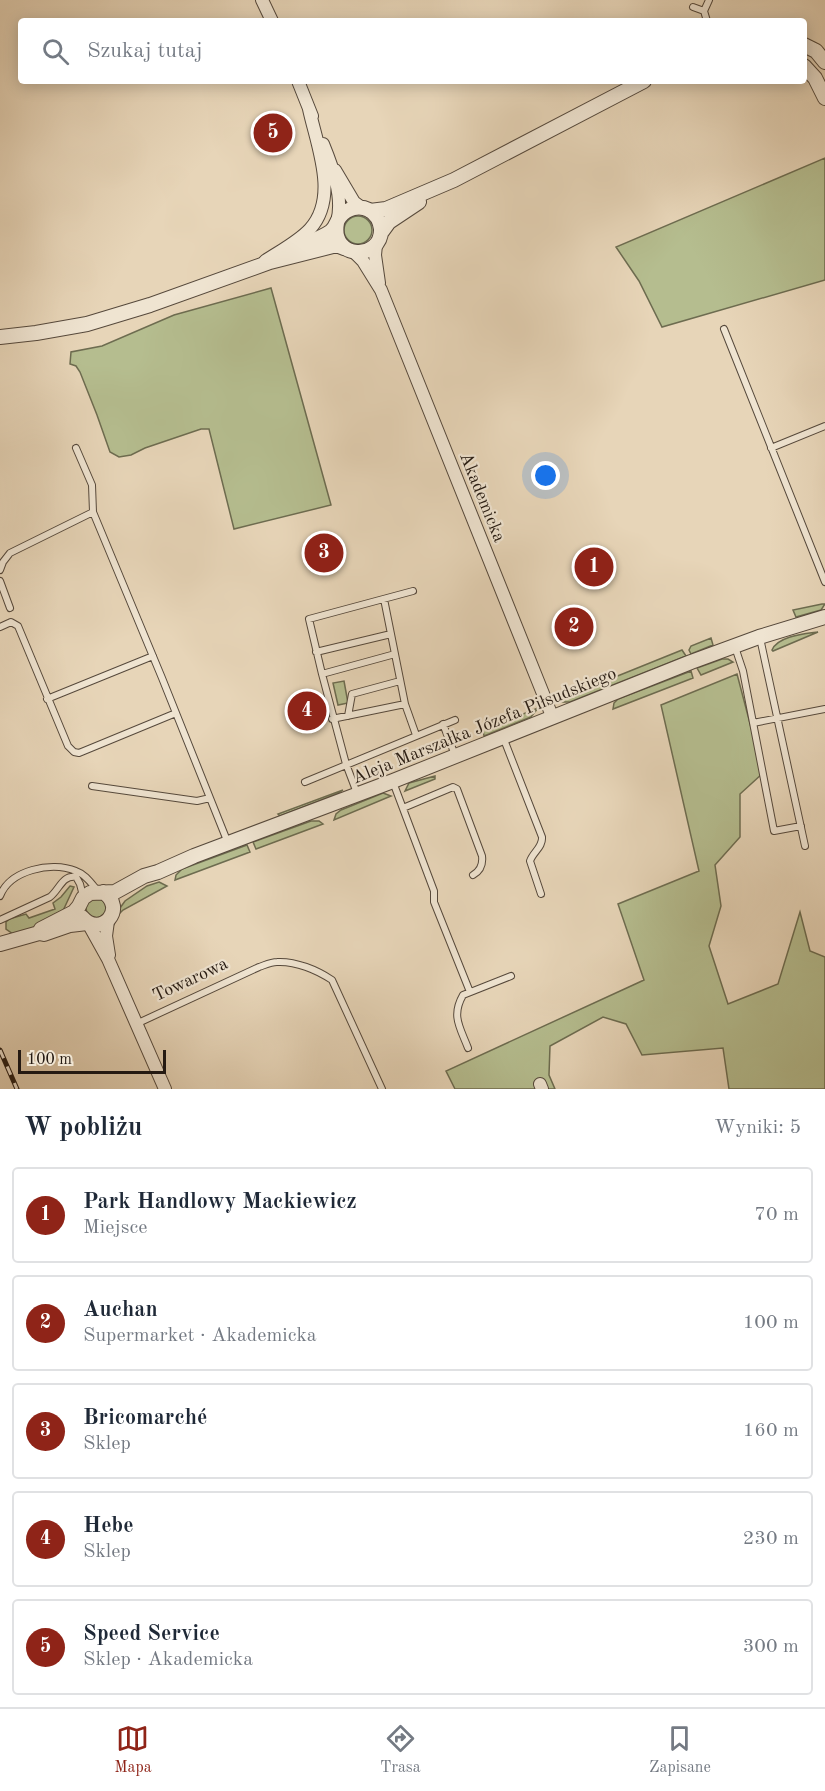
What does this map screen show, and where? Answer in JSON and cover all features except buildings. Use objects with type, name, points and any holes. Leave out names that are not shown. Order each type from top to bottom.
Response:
[{"type":"street","points":[[262,0],[271,18]]},
{"type":"street","points":[[807,46],[816,51],[825,62]]},
{"type":"street","points":[[807,69],[815,78],[825,98]]},
{"type":"street","points":[[299,84],[332,165],[354,202],[378,220],[378,239]]},
{"type":"street","points":[[263,265],[328,233],[346,211],[354,208],[386,209],[454,180],[638,84]]},
{"type":"street","points":[[263,265],[306,233],[323,209],[324,178],[309,109]]},
{"type":"street","points":[[332,165],[340,211],[337,238],[349,250]]},
{"type":"street","points":[[0,337],[87,324],[263,265],[333,246],[365,252],[378,239],[389,222],[454,180]]},
{"type":"street","name":"Akademicka","points":[[378,239],[375,255],[381,290]]},
{"type":"street","name":"Akademicka","points":[[349,250],[363,261],[381,290],[552,716]]},
{"type":"street","name":"Aleja Marszałka Józefa Piłsudskiego","points":[[39,933],[72,914],[90,892],[115,892],[144,876],[393,781],[552,716],[734,646],[825,617]]},
{"type":"street","name":"Aleja Marszałka Józefa Piłsudskiego","points":[[0,944],[39,933],[44,934],[70,925],[87,923],[100,925],[123,898],[149,881],[158,872]]},
{"type":"street","points":[[101,892],[110,898],[110,915]]},
{"type":"street","points":[[81,902],[81,915],[87,923]]},
{"type":"street","name":"Towarowa","points":[[108,959],[106,936],[110,915]]},
{"type":"street","name":"Towarowa","points":[[87,923],[108,959],[165,1089]]},
{"type":"lane","points":[[706,18],[704,11],[710,0]]},
{"type":"lane","points":[[693,7],[704,11]]},
{"type":"lane","points":[[724,329],[825,582]]},
{"type":"lane","points":[[771,448],[825,426]]},
{"type":"lane","points":[[76,448],[92,485],[93,513],[228,843]]},
{"type":"lane","points":[[0,570],[10,553],[93,513]]},
{"type":"lane","points":[[0,581],[10,608]]},
{"type":"lane","points":[[358,794],[332,719],[309,620],[413,591]]},
{"type":"lane","points":[[384,599],[405,704],[416,735]]},
{"type":"lane","points":[[0,627],[11,622],[18,626],[68,746],[79,753],[176,713]]},
{"type":"lane","points":[[316,652],[391,634]]},
{"type":"lane","points":[[759,637],[805,846]]},
{"type":"lane","points":[[734,646],[743,671],[774,831],[801,826]]},
{"type":"lane","points":[[321,674],[395,654]]},
{"type":"lane","points":[[47,699],[153,656]]},
{"type":"lane","points":[[348,716],[352,694],[400,681]]},
{"type":"lane","points":[[332,719],[405,704]]},
{"type":"lane","points":[[753,723],[825,708]]},
{"type":"lane","points":[[305,782],[455,720]]},
{"type":"lane","points":[[443,724],[455,756]]},
{"type":"lane","points":[[503,737],[542,837],[541,846],[530,861],[541,894]]},
{"type":"lane","points":[[393,781],[434,891],[434,902],[470,992]]},
{"type":"lane","points":[[92,786],[197,801],[210,798]]},
{"type":"lane","points":[[403,808],[453,787],[457,789],[483,860],[480,869],[473,875]]},
{"type":"lane","points":[[0,896],[5,885],[19,875],[49,867],[82,874],[101,892]]},
{"type":"lane","points":[[71,870],[81,887],[81,902]]},
{"type":"lane","points":[[0,920],[50,897],[64,880],[76,877]]},
{"type":"lane","name":"Towarowa","points":[[136,1024],[276,961],[288,962],[318,971],[332,980],[382,1089]]},
{"type":"lane","points":[[468,1048],[456,1018],[456,1011],[463,995],[511,976]]},
{"type":"green space","points":[[825,158],[825,280],[662,327],[639,281],[616,247]]},
{"type":"green space","points":[[358,216],[368,220],[372,230],[368,240],[358,244],[348,240],[344,230],[348,220]]},
{"type":"green space","points":[[271,288],[331,505],[234,529],[209,429],[201,429],[131,455],[119,457],[110,452],[80,372],[76,366],[70,364],[71,352],[102,346],[174,315]]},
{"type":"green space","points":[[825,604],[821,610],[796,617],[793,610]]},
{"type":"green space","points":[[818,632],[772,650],[775,645],[786,639]]},
{"type":"green space","points":[[711,638],[713,645],[691,654],[689,650],[691,646]]},
{"type":"green space","points":[[682,650],[686,656],[570,702],[558,700]]},
{"type":"green space","points":[[722,659],[733,662],[701,675],[697,668]]},
{"type":"green space","points":[[691,671],[693,678],[613,709],[618,699]]},
{"type":"green space","points":[[737,674],[763,773],[740,794],[740,837],[715,865],[721,906],[709,946],[728,1004],[778,984],[800,912],[810,951],[825,957],[825,1089],[729,1089],[723,1048],[642,1055],[626,1024],[603,1017],[550,1046],[549,1075],[555,1089],[455,1089],[446,1071],[644,980],[618,904],[699,871],[661,705]]},
{"type":"green space","points":[[344,681],[348,703],[338,705],[333,683]]},
{"type":"green space","points":[[538,708],[531,717],[484,736],[483,730]]},
{"type":"green space","points":[[435,776],[435,779],[405,791],[409,783]]},
{"type":"green space","points":[[343,790],[280,816],[278,814]]},
{"type":"green space","points":[[383,793],[391,796],[334,820],[336,814],[341,810]]},
{"type":"green space","points":[[311,821],[319,821],[323,824],[256,849],[253,842]]},
{"type":"green space","points":[[247,845],[250,852],[175,880],[176,875],[182,869]]},
{"type":"green space","points":[[159,882],[167,886],[123,910],[118,915],[111,931],[111,925],[125,901],[147,886]]},
{"type":"green space","points":[[70,886],[74,887],[61,915],[27,931],[13,934],[6,929],[6,922],[9,919],[26,914],[29,918],[55,909],[53,903]]},
{"type":"green space","points":[[96,898],[103,901],[106,908],[103,915],[96,918],[89,915],[86,908],[89,901]]},
{"type":"railway","points":[[0,1050],[17,1089]]},
{"type":"place","name":"Speed Service","points":[[273,133]]},
{"type":"place","name":"Bricomarché","points":[[324,553]]},
{"type":"place","name":"Park Handlowy Mackiewicz","points":[[594,567]]},
{"type":"place","name":"Auchan","points":[[574,627]]},
{"type":"place","name":"Hebe","points":[[307,711]]}]
